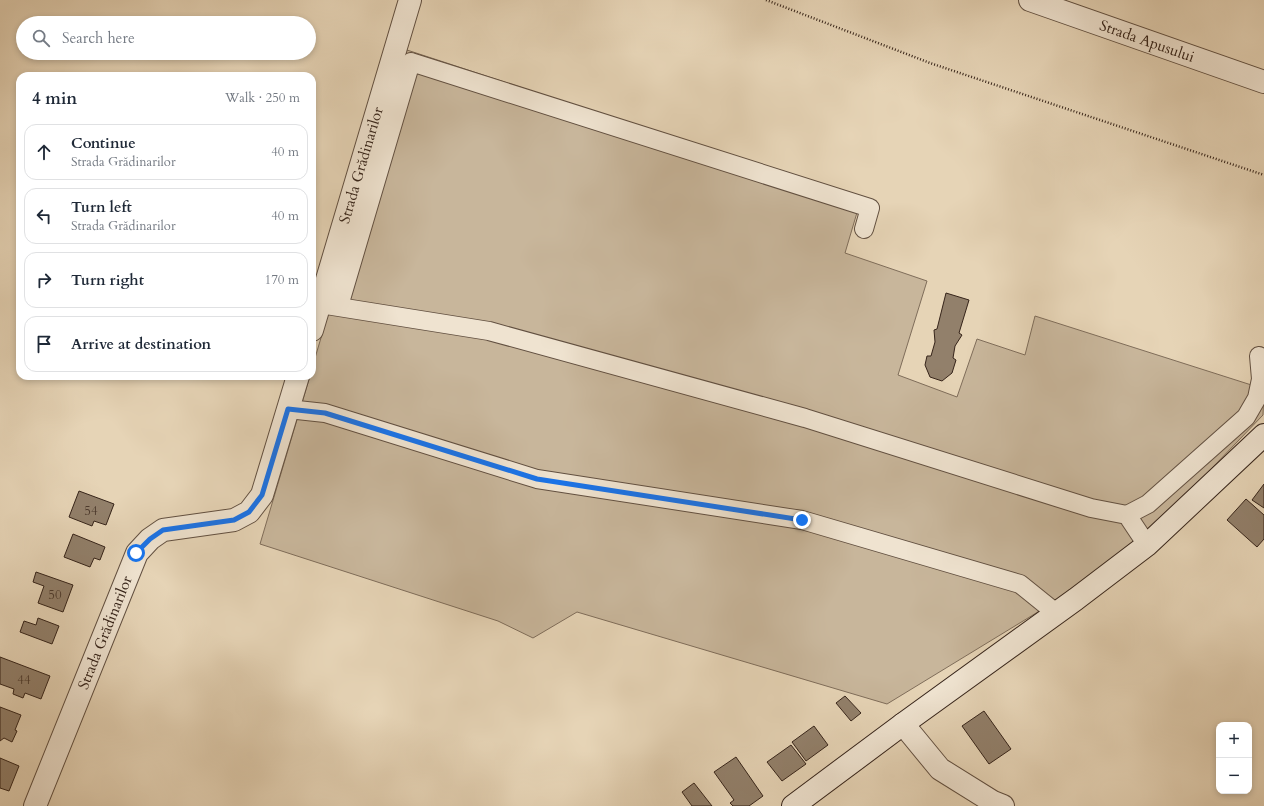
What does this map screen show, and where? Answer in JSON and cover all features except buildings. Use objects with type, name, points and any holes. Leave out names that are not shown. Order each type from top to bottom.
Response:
[{"type":"street","name":"Strada Apusului","points":[[1030,0],[1264,82]]},
{"type":"street","name":"Strada Grădinarilor","points":[[316,324],[329,305],[405,2]]},
{"type":"street","points":[[864,229],[870,208],[411,62],[329,305],[489,330],[805,418],[1091,508],[1128,515],[1148,504],[1246,417],[1257,398],[1261,379],[1259,356]]},
{"type":"street","name":"Strada Grădinarilor","points":[[35,806],[136,553],[150,539],[163,530],[234,520],[249,512],[262,495],[297,380]]},
{"type":"street","points":[[288,409],[325,413],[537,479],[802,520],[1020,584],[1056,614]]},
{"type":"street","points":[[793,806],[903,724],[1056,614],[1147,544],[1264,435]]},
{"type":"street","points":[[1128,515],[1147,544]]},
{"type":"street","points":[[903,724],[940,769],[993,802],[1004,806]]},
{"type":"path","points":[[766,0],[930,63],[1264,175]]},
{"type":"shaded area","points":[[407,50],[861,199],[845,253],[927,281],[898,375],[957,397],[977,339],[1025,355],[1035,316],[1264,389],[1263,415],[1163,519],[1106,566],[1046,607],[887,704],[577,612],[533,638],[498,621],[260,544],[309,380],[316,380],[316,355]]},
{"type":"route","points":[[136,553],[150,539],[163,530],[234,520],[249,512],[262,495],[288,409],[325,413],[537,479],[802,520]]}]
